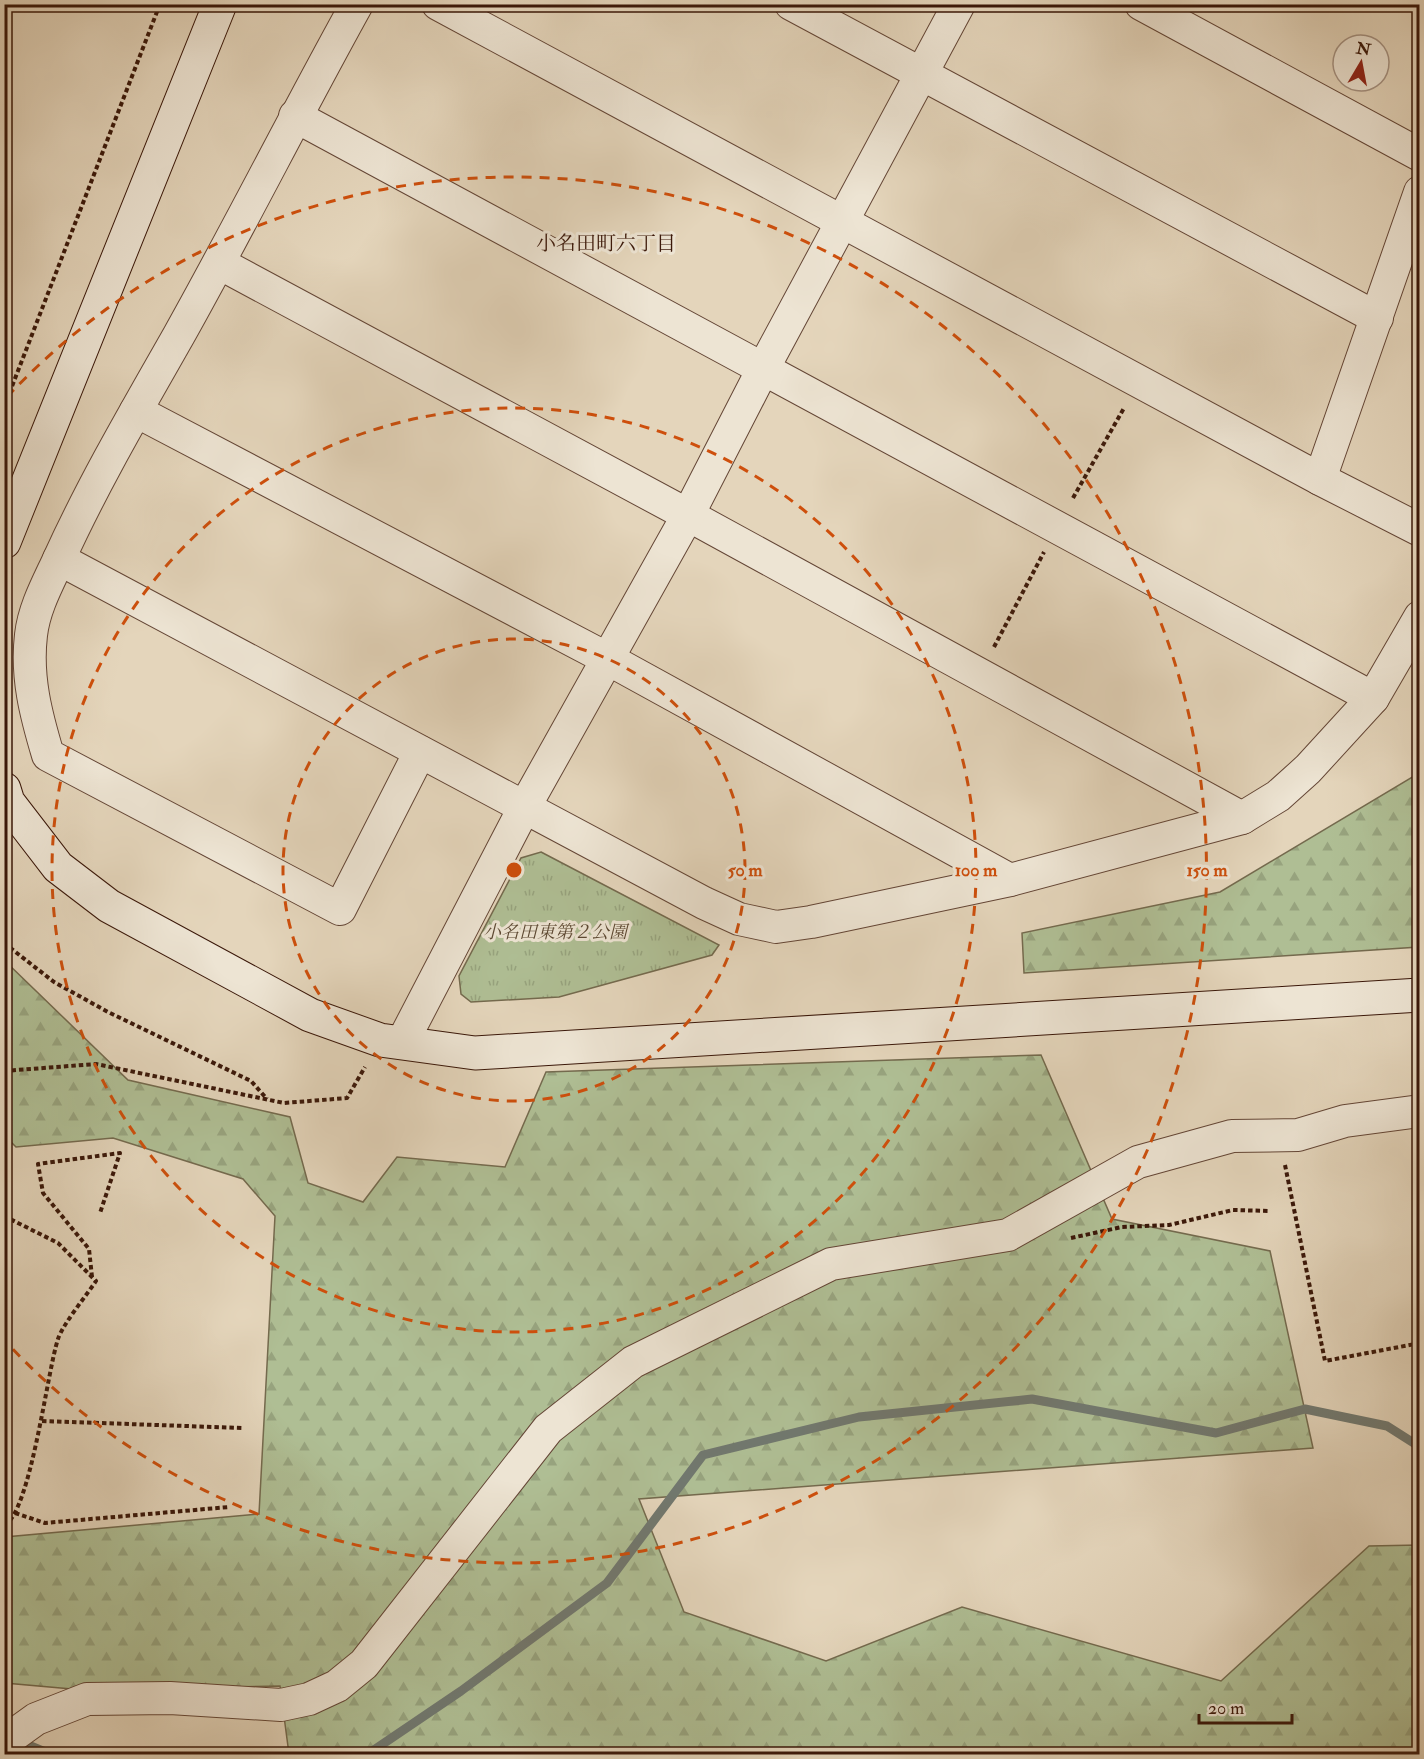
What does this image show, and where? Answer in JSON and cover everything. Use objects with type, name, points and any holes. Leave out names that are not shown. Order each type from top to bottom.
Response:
[{"type":"street","points":[[4,542],[220,4]]},
{"type":"street","points":[[357,4],[295,116],[219,263],[74,525],[40,602],[31,634],[30,682],[36,714],[48,755],[340,909],[420,752]]},
{"type":"street","points":[[438,4],[1320,479],[1419,530]]},
{"type":"street","points":[[791,4],[1377,318]]},
{"type":"street","points":[[391,1042],[688,515],[763,369],[959,4]]},
{"type":"street","points":[[1141,4],[1419,155]]},
{"type":"street","points":[[295,116],[763,369],[1058,525],[1373,698]]},
{"type":"street","points":[[1320,479],[1419,192]]},
{"type":"street","points":[[219,263],[688,515],[1242,818]]},
{"type":"street","points":[[136,411],[608,659],[1010,880]]},
{"type":"street","points":[[59,559],[704,903],[739,919],[776,927],[811,922],[1010,880],[1242,818],[1278,796],[1308,769],[1373,698],[1419,616]]},
{"type":"street","points":[[4,789],[8,802],[58,867],[109,906],[310,1015],[391,1042],[486,1053],[1419,995]]},
{"type":"street","points":[[4,1743],[36,1719],[87,1699],[170,1698],[281,1705],[309,1699],[337,1686],[364,1664],[548,1429],[633,1362],[831,1264],[1008,1235],[1138,1162],[1232,1136],[1298,1135],[1345,1121],[1419,1111]]},
{"type":"path","points":[[4,407],[160,4]]},
{"type":"path","points":[[4,943],[54,982],[108,1012],[251,1081],[268,1100]]},
{"type":"path","points":[[4,1071],[96,1064],[284,1103],[347,1098],[391,1042]]},
{"type":"path","points":[[1279,1135],[1325,1361],[1415,1344]]},
{"type":"path","points":[[92,1278],[89,1249],[43,1193],[38,1164],[120,1154],[100,1213]]},
{"type":"path","points":[[1069,1238],[1122,1227],[1169,1226],[1233,1210],[1270,1210]]},
{"type":"path","points":[[4,1216],[58,1244],[96,1281],[58,1338],[42,1421],[20,1501],[10,1523],[4,1526]]},
{"type":"path","points":[[42,1421],[243,1428]]},
{"type":"path","points":[[15,1513],[45,1523],[229,1507]]},
{"type":"green space","points":[[1419,773],[1419,947],[1024,973],[1022,933],[1220,892]]},
{"type":"green space","name":"小名田東第２公園","points":[[541,852],[719,945],[712,955],[559,997],[471,1002],[461,994],[459,976],[521,858]]},
{"type":"green space","points":[[4,960],[128,1080],[290,1117],[308,1183],[363,1202],[397,1157],[505,1167],[546,1072],[1041,1055],[1112,1219],[1270,1251],[1313,1448],[639,1499],[684,1612],[826,1661],[962,1607],[1221,1681],[1369,1546],[1419,1545],[1419,1754],[289,1754],[280,1686],[83,1690],[5,1683],[5,1537],[259,1514],[275,1216],[243,1179],[113,1138],[16,1147],[5,1136]]},
{"type":"waterway","points":[[368,1754],[461,1691],[607,1583],[703,1455],[859,1417],[1032,1399],[1216,1433],[1305,1409],[1387,1426],[1420,1447]]},
{"type":"waterway","points":[[16,1740],[50,1754]]},
{"type":"district","name":"小名田町六丁目","points":[[606,243]]}]
